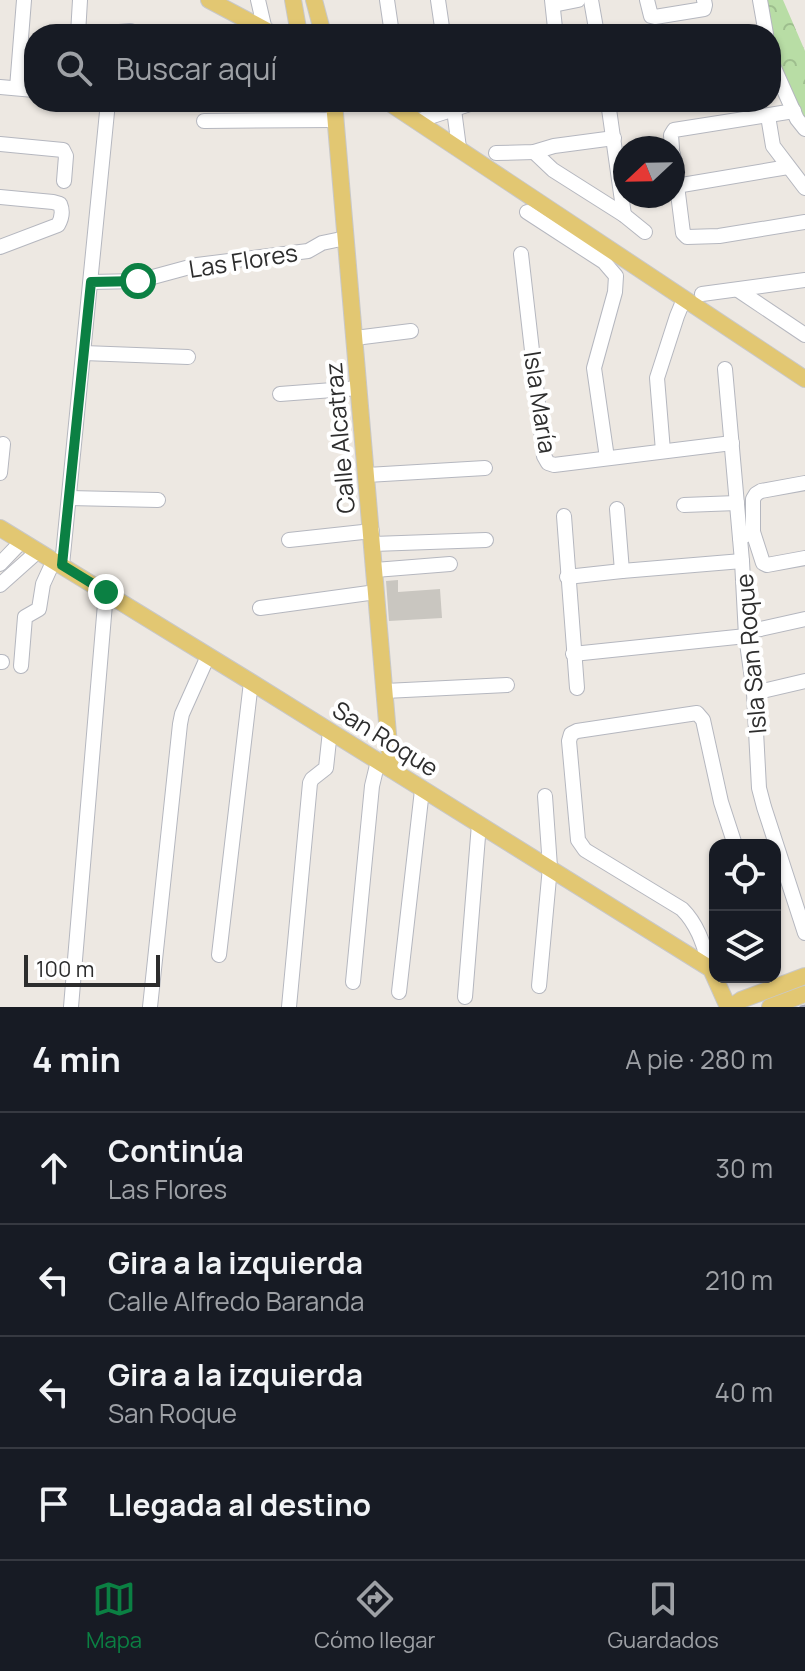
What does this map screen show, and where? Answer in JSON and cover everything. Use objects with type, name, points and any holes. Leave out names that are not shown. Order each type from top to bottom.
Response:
[{"type":"main road","points":[[209,0],[254,24]]},
{"type":"main road","points":[[293,0],[298,24]]},
{"type":"main road","points":[[314,0],[320,24]]},
{"type":"main road","name":"Calle Alcatraz","points":[[335,112],[385,691],[384,765]]},
{"type":"main road","points":[[403,112],[805,379]]},
{"type":"main road","name":"San Roque","points":[[0,528],[709,968]]},
{"type":"main road","points":[[718,983],[730,1007],[805,976]]},
{"type":"main road","points":[[770,1007],[805,994]]},
{"type":"street","points":[[17,88],[24,0]]},
{"type":"street","points":[[79,24],[80,0]]},
{"type":"street","points":[[258,0],[266,24]]},
{"type":"street","points":[[387,0],[391,24]]},
{"type":"street","points":[[438,0],[442,24]]},
{"type":"street","points":[[555,24],[552,2],[578,0]]},
{"type":"street","points":[[591,0],[595,24]]},
{"type":"street","points":[[647,0],[648,11],[655,17],[704,9],[704,0]]},
{"type":"street","points":[[760,0],[764,24]]},
{"type":"street","points":[[671,136],[674,130],[800,121],[781,82]]},
{"type":"street","points":[[0,87],[24,89]]},
{"type":"street","points":[[21,666],[25,617],[39,609],[43,584],[58,563],[69,498],[107,112]]},
{"type":"street","points":[[417,121],[439,112]]},
{"type":"street","points":[[455,112],[459,148]]},
{"type":"street","points":[[610,112],[614,136]]},
{"type":"street","points":[[204,121],[336,120]]},
{"type":"street","points":[[769,122],[773,146],[805,188]]},
{"type":"street","points":[[496,153],[534,152],[554,146],[613,138]]},
{"type":"street","points":[[0,144],[63,150],[66,156],[64,181]]},
{"type":"street","points":[[534,152],[553,170],[645,232]]},
{"type":"street","points":[[685,185],[788,167]]},
{"type":"street","points":[[0,197],[60,204],[61,220],[58,225],[0,247]]},
{"type":"street","points":[[623,208],[624,215]]},
{"type":"street","points":[[679,208],[683,233],[687,237],[719,236],[805,222]]},
{"type":"street","points":[[527,212],[604,262],[616,276],[615,292],[594,368],[607,458]]},
{"type":"street","name":"Las Flores","points":[[91,282],[138,281],[197,265],[308,251],[322,243],[346,238]]},
{"type":"street","name":"Isla María","points":[[521,254],[544,456],[548,463],[554,465],[732,443]]},
{"type":"street","points":[[702,294],[805,280]]},
{"type":"street","points":[[738,290],[805,335]]},
{"type":"street","points":[[663,451],[657,378],[684,299]]},
{"type":"street","points":[[355,338],[411,331]]},
{"type":"street","points":[[84,353],[188,357]]},
{"type":"street","name":"Isla San Roque","points":[[725,369],[737,503],[746,535],[742,561],[759,788],[805,933]]},
{"type":"street","points":[[280,394],[359,388]]},
{"type":"street","points":[[0,473],[3,444]]},
{"type":"street","points":[[367,475],[485,468]]},
{"type":"street","points":[[805,483],[756,494],[746,535],[767,565],[805,558]]},
{"type":"street","points":[[69,498],[158,500]]},
{"type":"street","points":[[684,505],[737,503]]},
{"type":"street","points":[[617,509],[622,571]]},
{"type":"street","points":[[564,516],[577,688]]},
{"type":"street","points":[[289,540],[486,540]]},
{"type":"street","points":[[0,564],[21,542]]},
{"type":"street","points":[[0,585],[37,552]]},
{"type":"street","points":[[567,577],[742,561]]},
{"type":"street","points":[[375,570],[450,564]]},
{"type":"street","points":[[71,1007],[106,592]]},
{"type":"street","points":[[260,608],[376,592]]},
{"type":"street","points":[[573,654],[746,636],[756,630],[805,619]]},
{"type":"street","points":[[150,1007],[180,724],[208,656]]},
{"type":"street","points":[[754,693],[805,681]]},
{"type":"street","points":[[219,955],[251,682]]},
{"type":"street","points":[[385,691],[507,685]]},
{"type":"street","points":[[708,935],[682,909],[581,845],[570,755],[571,734],[697,713],[703,720],[721,802],[733,839]]},
{"type":"street","points":[[289,1007],[310,783],[326,768],[330,731]]},
{"type":"street","points":[[353,982],[372,786],[384,765]]},
{"type":"street","points":[[399,992],[422,790]]},
{"type":"street","points":[[539,986],[550,867],[545,796]]},
{"type":"street","points":[[465,997],[479,824]]},
{"type":"green space","points":[[760,0],[783,0],[805,51],[805,126],[781,80],[781,24],[768,24]]},
{"type":"building","points":[[398,580],[398,592],[440,589],[442,618],[389,621],[386,581]]},
{"type":"railway","points":[[801,1007],[805,1006]]},
{"type":"route","points":[[106,592],[62,565],[91,282],[138,281]]}]
